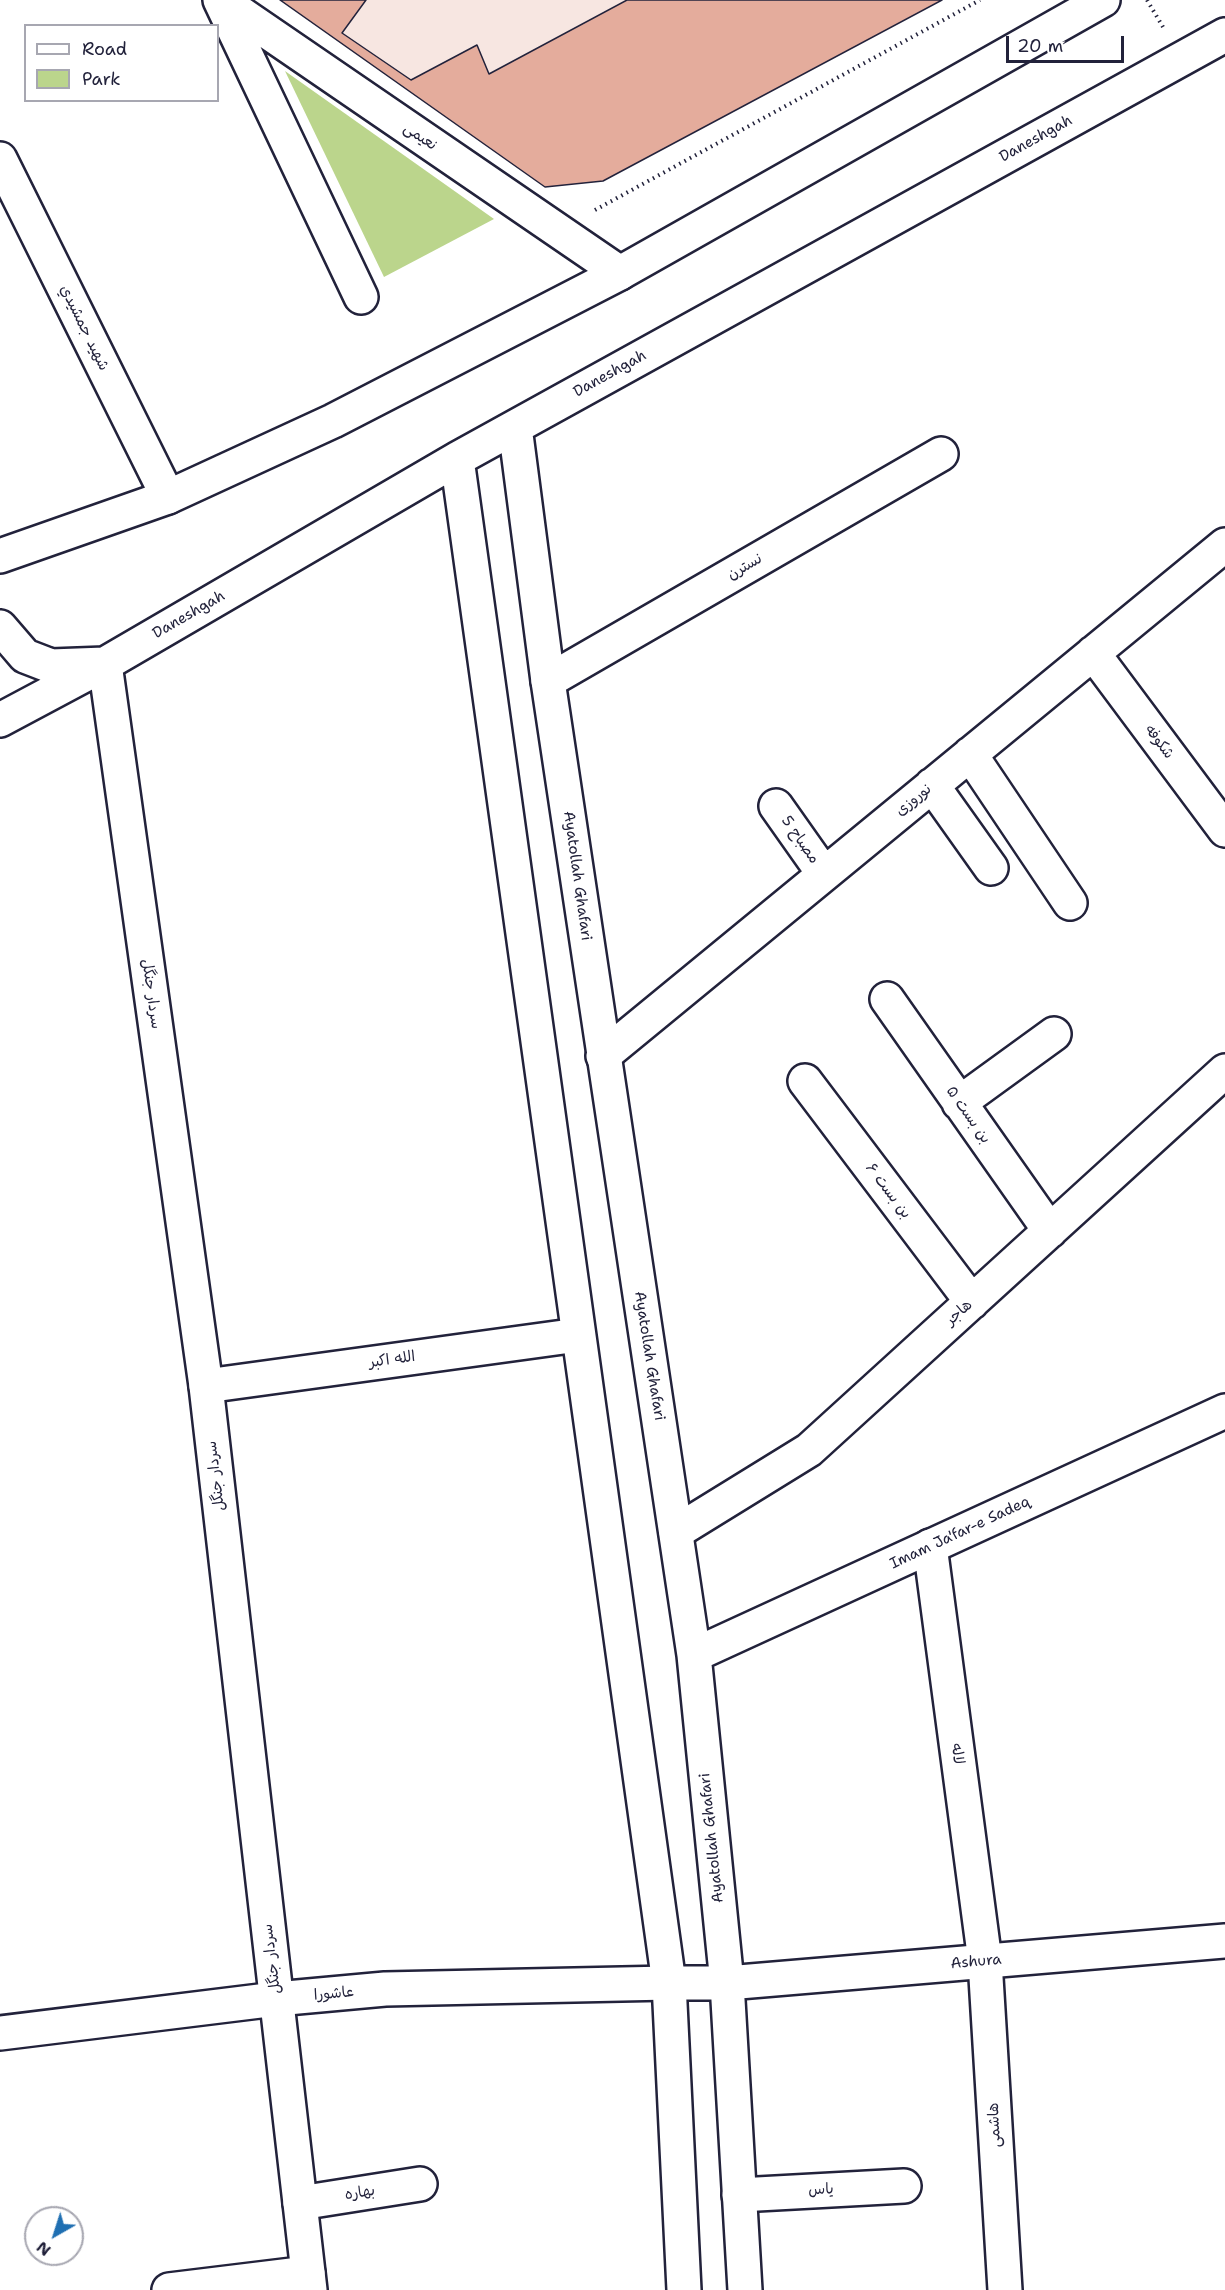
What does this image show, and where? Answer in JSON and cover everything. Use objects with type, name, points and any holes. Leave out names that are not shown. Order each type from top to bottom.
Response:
[{"type":"street","name":"نعیمی","points":[[221,0],[620,273]]},
{"type":"street","points":[[221,0],[362,297]]},
{"type":"street","points":[[0,556],[168,497],[333,422],[620,273],[1103,0]]},
{"type":"street","name":"Daneshgah","points":[[0,720],[105,664],[457,459],[1225,35]]},
{"type":"street","name":"شهيد جمشيدي","points":[[0,159],[168,497]]},
{"type":"street","name":"Ayatollah Ghafari","points":[[515,427],[548,681],[694,1655],[727,1983],[745,2290]]},
{"type":"street","name":"نسترن","points":[[548,681],[941,454]]},
{"type":"street","points":[[457,459],[669,1983],[684,2290]]},
{"type":"street","name":"نوروزی","points":[[603,1056],[1225,545]]},
{"type":"street","points":[[0,627],[25,656],[51,666],[105,664]]},
{"type":"street","name":"شکوفه","points":[[1093,653],[1225,830]]},
{"type":"street","name":"سردار جنگل","points":[[105,664],[206,1386],[309,2282]]},
{"type":"street","points":[[970,754],[1070,903]]},
{"type":"street","points":[[932,785],[990,868]]},
{"type":"street","name":"مصباح 5","points":[[776,806],[824,874]]},
{"type":"street","name":"بن بست ۵","points":[[887,999],[958,1103],[1050,1230]]},
{"type":"street","points":[[958,1103],[1054,1034]]},
{"type":"street","name":"هاجر","points":[[676,1532],[809,1450],[1225,1071]]},
{"type":"street","name":"بن بست ۶","points":[[805,1081],[972,1302]]},
{"type":"street","name":"الله اکبر","points":[[206,1386],[578,1335]]},
{"type":"street","name":"Imam Ja'far-e Sadeq","points":[[694,1655],[1225,1411]]},
{"type":"street","name":"لاله","points":[[930,1546],[985,1961]]},
{"type":"street","name":"Ashura","points":[[669,1983],[727,1983],[1225,1941]]},
{"type":"street","name":"هاشمی","points":[[985,1961],[1005,2290]]},
{"type":"street","name":"عاشورا","points":[[0,2033],[276,1999],[385,1989],[669,1983]]},
{"type":"street","name":"بهاره","points":[[300,2203],[420,2184]]},
{"type":"street","name":"یاس","points":[[739,2195],[904,2186]]},
{"type":"street","points":[[169,2290],[309,2282]]},
{"type":"path","points":[[557,231],[980,0]]},
{"type":"shaded area","points":[[280,0],[942,0],[603,181],[545,187]]},
{"type":"green space","points":[[285,71],[494,219],[384,277]]},
{"type":"building","points":[[280,0],[366,0],[342,33],[411,80],[477,45],[489,74],[627,0],[942,0],[603,181],[545,187]]}]
